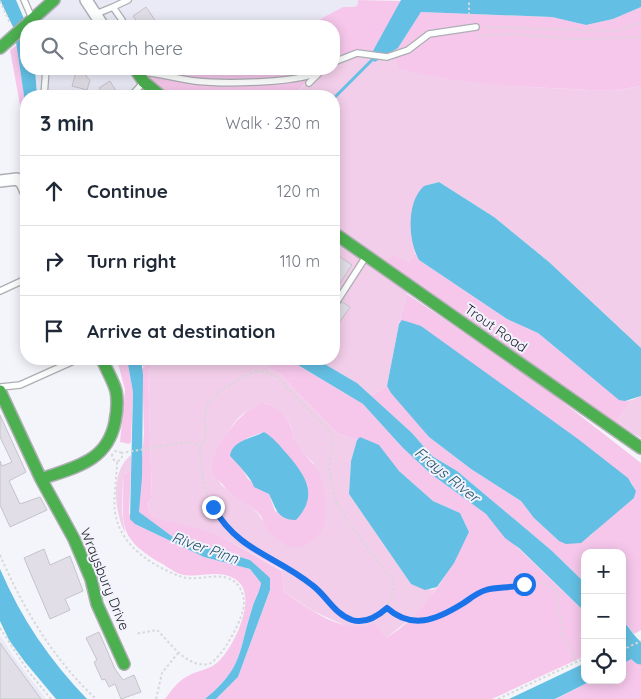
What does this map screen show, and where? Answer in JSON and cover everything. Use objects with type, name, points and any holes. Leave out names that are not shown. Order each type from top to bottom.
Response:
[{"type":"street","points":[[34,20],[54,0]]},
{"type":"street","points":[[86,0],[100,20]]},
{"type":"street","points":[[0,48],[20,30]]},
{"type":"street","points":[[139,75],[154,90]]},
{"type":"street","points":[[2,182],[18,179],[20,181]]},
{"type":"street","name":"Trout Road","points":[[340,237],[641,448]]},
{"type":"street","points":[[41,479],[97,456],[107,445],[115,418],[117,399],[115,387],[105,365]]},
{"type":"street","name":"Wraysbury Drive","points":[[0,391],[41,479],[74,539],[91,578],[97,604],[124,664]]},
{"type":"lane","points":[[24,0],[33,20]]},
{"type":"lane","points":[[96,14],[128,0]]},
{"type":"lane","points":[[113,7],[122,20]]},
{"type":"lane","points":[[340,59],[355,53],[382,57],[402,53],[424,36],[433,32],[476,27]]},
{"type":"lane","points":[[44,90],[46,75]]},
{"type":"lane","points":[[162,75],[193,81],[220,82],[264,81],[310,75]]},
{"type":"lane","points":[[309,83],[317,75]]},
{"type":"lane","points":[[137,90],[144,82]]},
{"type":"lane","points":[[340,297],[366,256]]},
{"type":"lane","points":[[0,290],[20,282]]},
{"type":"lane","points":[[0,387],[20,384],[64,365]]},
{"type":"path","points":[[469,0],[469,19]]},
{"type":"path","points":[[0,1],[15,34]]},
{"type":"path","points":[[476,27],[617,31],[641,22]]},
{"type":"path","points":[[473,36],[495,33],[578,39],[641,37]]},
{"type":"path","points":[[256,371],[267,372],[277,377],[331,433],[333,445],[329,469],[332,491],[350,525],[393,580],[394,590],[387,608],[370,619],[352,620],[333,608],[312,585],[237,539],[219,518],[208,494],[203,480],[200,446],[205,441],[206,415],[210,401],[233,383],[256,371]]},
{"type":"path","points":[[135,634],[157,630],[178,653],[201,664],[209,664],[217,659],[238,622],[244,603],[236,583],[230,579],[219,577],[190,579],[182,577],[130,546],[119,526],[115,512],[117,462],[113,459],[112,454],[187,442],[200,446]]},
{"type":"path","points":[[117,462],[122,458],[121,453]]},
{"type":"path","points":[[0,555],[20,598],[61,663],[96,699]]},
{"type":"path","points":[[387,608],[398,618],[421,621],[456,608],[487,590],[514,587],[532,582],[544,583],[557,591],[562,633],[576,662]]},
{"type":"path","points":[[0,628],[28,671],[51,699]]},
{"type":"path","points":[[626,648],[641,641]]},
{"type":"path","points":[[156,699],[162,674],[178,653]]},
{"type":"path","points":[[498,699],[581,660]]},
{"type":"shaded area","points":[[60,0],[84,0],[98,20],[36,20]]},
{"type":"shaded area","points":[[86,0],[358,0],[358,4],[355,7],[343,7],[318,20],[101,20]]},
{"type":"shaded area","points":[[358,0],[402,1],[371,54],[359,52],[340,59],[340,20],[318,20],[343,7],[355,7],[358,4]]},
{"type":"shaded area","points":[[641,7],[641,86],[612,91],[528,87],[455,80],[400,69],[395,59],[382,57],[398,48],[421,12],[552,17],[586,25],[613,19]]},
{"type":"shaded area","points":[[17,45],[23,90],[20,90],[20,105],[10,50]]},
{"type":"shaded area","points":[[352,55],[370,55],[369,58],[375,62],[382,57],[395,59],[498,83],[528,87],[612,91],[641,86],[641,348],[549,262],[494,217],[439,182],[428,185],[416,200],[412,220],[415,253],[408,263],[385,264],[340,231],[340,90],[300,90],[317,75],[340,75],[340,60]]},
{"type":"shaded area","points":[[35,75],[137,75],[152,90],[37,90]]},
{"type":"shaded area","points":[[145,75],[317,75],[308,83],[306,82],[299,90],[162,90]]},
{"type":"shaded area","points":[[340,240],[409,287],[399,324],[387,386],[371,396],[357,383],[326,365],[340,365]]},
{"type":"shaded area","points":[[415,253],[419,260],[507,319],[538,333],[612,394],[625,401],[632,400],[615,424],[385,264],[394,255],[408,263]]},
{"type":"shaded area","points":[[407,294],[532,378],[641,463],[641,630],[634,634],[626,624],[626,549],[581,549],[581,579],[551,550],[457,471],[432,456],[412,433],[371,396],[387,386],[429,437],[471,469],[521,501],[534,518],[559,541],[590,536],[608,518],[634,498],[636,491],[631,482],[598,455],[403,320],[399,324]]},
{"type":"shaded area","points":[[119,365],[128,365],[133,392],[131,442],[129,444],[120,442],[125,390]]},
{"type":"shaded area","points":[[143,365],[149,365],[144,370]]},
{"type":"shaded area","points":[[147,365],[151,365],[148,373],[152,499],[147,503],[150,513],[154,517],[207,531],[226,539],[282,571],[284,592],[315,613],[339,624],[363,626],[374,623],[386,638],[413,617],[425,604],[444,577],[469,532],[460,513],[433,501],[360,437],[357,440],[337,433],[281,375],[265,365],[298,365],[363,404],[403,448],[431,474],[486,514],[513,543],[581,608],[581,658],[492,699],[216,699],[238,677],[270,590],[250,560],[173,537],[138,512],[144,433],[142,369]]},
{"type":"shaded area","points":[[151,365],[265,365],[281,375],[337,433],[357,440],[351,461],[349,494],[411,584],[432,590],[437,587],[423,609],[386,638],[364,628],[351,628],[313,611],[284,592],[282,570],[226,539],[154,517],[150,513],[147,503],[152,499],[148,373]],"holes":[[[260,403],[270,404],[286,417],[291,426],[295,442],[314,464],[265,525],[253,509],[220,483],[212,470],[220,447],[236,421]]]},
{"type":"shaded area","points":[[641,396],[641,438],[615,424],[632,400]]},
{"type":"shaded area","points":[[260,403],[270,404],[283,413],[291,427],[295,441],[316,468],[321,478],[326,507],[323,525],[319,534],[313,540],[302,546],[289,547],[271,534],[264,525],[261,516],[231,493],[213,474],[213,459],[222,441],[247,411]],"holes":[[[264,432],[308,484],[307,503],[290,520],[280,517],[275,511],[269,494],[248,479],[239,463],[247,438]]]},
{"type":"shaded area","points":[[131,455],[131,470],[123,475],[122,512],[125,533],[118,514],[116,492],[120,471],[124,462]]},
{"type":"shaded area","points":[[131,470],[129,513],[135,524],[204,557],[250,569],[261,583],[238,658],[227,677],[205,699],[165,699],[183,679],[212,666],[226,653],[243,618],[245,594],[241,585],[227,575],[180,574],[157,561],[133,542],[127,534],[123,515],[123,475]]},
{"type":"shaded area","points":[[0,635],[13,656],[46,699],[0,699]]},
{"type":"shaded area","points":[[637,656],[641,659],[641,699],[556,699],[585,684],[626,684],[626,662]]},
{"type":"water","points":[[0,0],[16,0],[25,20],[20,20],[20,25],[14,29]]},
{"type":"water","points":[[401,0],[641,0],[641,7],[613,19],[586,25],[552,17],[421,12],[398,48],[375,62],[369,58]]},
{"type":"water","points":[[20,31],[20,69],[15,35]]},
{"type":"water","points":[[21,75],[35,75],[37,90],[23,90]]},
{"type":"water","points":[[439,182],[494,217],[549,262],[641,348],[641,396],[625,401],[619,400],[538,333],[507,319],[419,260],[415,252],[411,232],[414,202],[424,186]]},
{"type":"water","points":[[402,320],[421,326],[578,439],[628,478],[636,491],[634,498],[581,543],[566,544],[559,541],[534,518],[521,501],[471,469],[429,437],[391,393],[387,386],[399,324]]},
{"type":"water","name":"River Pinn","points":[[128,365],[142,365],[142,477],[139,512],[173,537],[250,560],[270,578],[270,590],[238,677],[216,699],[205,699],[227,677],[238,658],[261,583],[250,569],[204,557],[135,524],[130,519],[133,392]]},
{"type":"water","points":[[298,365],[326,365],[357,383],[412,433],[432,456],[457,471],[551,550],[581,579],[581,608],[519,548],[505,538],[486,514],[431,474],[403,448],[363,404]]},
{"type":"water","points":[[264,432],[294,462],[307,486],[307,502],[296,520],[285,518],[281,515],[269,494],[254,487],[248,476],[230,456],[235,446],[239,443]]},
{"type":"water","points":[[360,437],[379,445],[399,471],[433,501],[460,513],[469,532],[454,563],[437,587],[425,590],[411,584],[349,494],[351,461],[357,440]]},
{"type":"water","points":[[0,569],[27,622],[61,670],[87,699],[56,699],[9,640],[0,621]]},
{"type":"water","points":[[626,624],[638,640],[626,646]]},
{"type":"water","points":[[641,643],[641,654],[626,662],[626,650]]},
{"type":"water","points":[[581,665],[581,684],[585,684],[555,699],[509,699]]},
{"type":"building","points":[[146,7],[155,20],[136,20],[133,16]]},
{"type":"building","points":[[75,75],[86,75],[90,80],[87,90],[72,86]]},
{"type":"building","points":[[110,81],[115,90],[100,90],[99,88]]},
{"type":"building","points":[[340,257],[352,265],[340,283]]},
{"type":"building","points":[[342,302],[350,307],[340,322],[340,304]]},
{"type":"building","points":[[0,415],[26,472],[9,481],[20,504],[40,497],[47,510],[10,527],[0,505],[0,461],[2,466],[12,462],[0,437]]},
{"type":"building","points":[[44,549],[50,565],[70,556],[83,591],[65,599],[70,610],[50,619],[24,558]]},
{"type":"building","points":[[99,632],[115,669],[123,680],[134,675],[141,692],[121,699],[115,684],[109,687],[105,679],[102,680],[94,662],[97,660],[86,638]]},
{"type":"building","points":[[0,643],[10,657],[41,699],[0,699]]},
{"type":"waterway","points":[[340,92],[372,60]]},
{"type":"waterway","name":"Frays River","points":[[624,639],[641,655]]},
{"type":"traffic: fast","points":[[32,20],[54,0]]},
{"type":"traffic: fast","points":[[0,48],[20,30]]},
{"type":"traffic: fast","points":[[139,75],[154,90]]},
{"type":"traffic: fast","points":[[340,237],[641,448]]},
{"type":"traffic: fast","points":[[41,479],[88,461],[105,446],[115,422],[117,395],[105,365]]},
{"type":"traffic: fast","points":[[0,391],[41,479],[74,539],[91,579],[97,604],[124,664]]},
{"type":"route","points":[[213,507],[226,528],[237,539],[305,580],[319,591],[333,608],[352,620],[370,619],[387,608],[398,618],[416,621],[427,620],[456,608],[487,590],[504,589],[524,584]]}]
